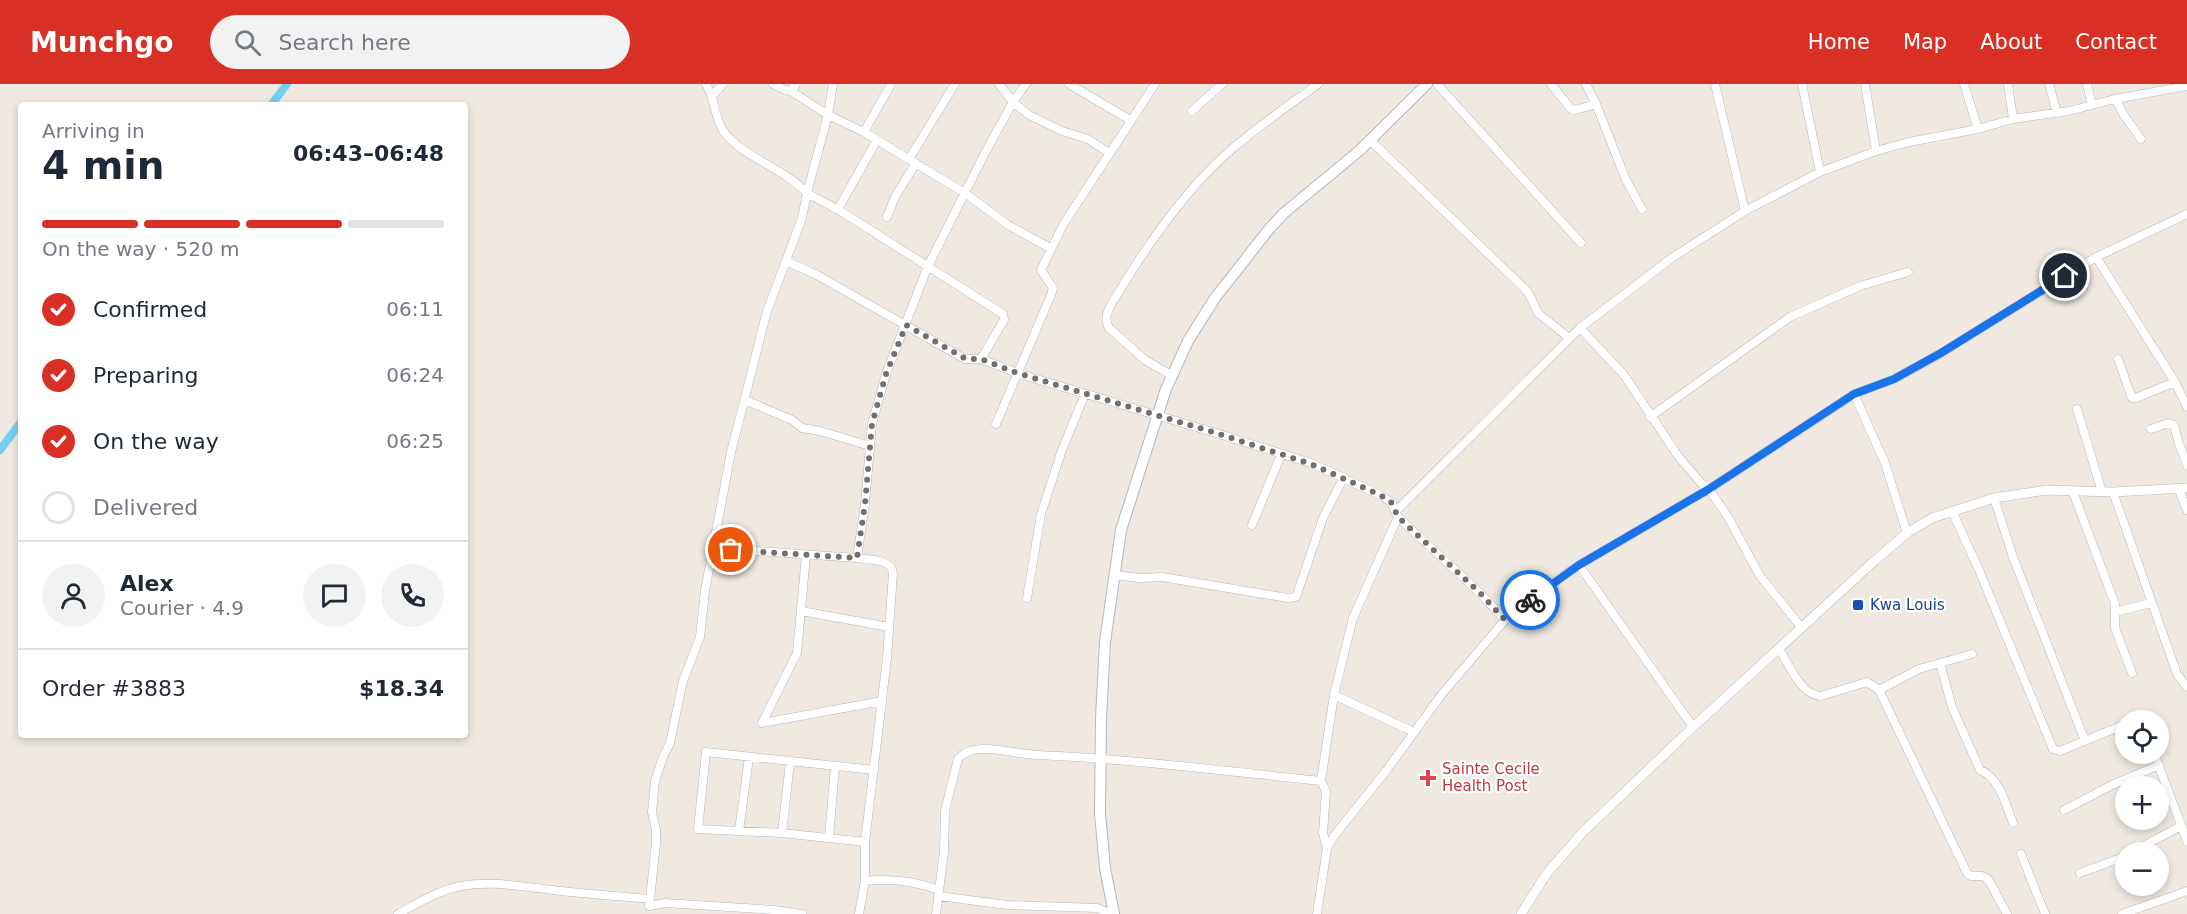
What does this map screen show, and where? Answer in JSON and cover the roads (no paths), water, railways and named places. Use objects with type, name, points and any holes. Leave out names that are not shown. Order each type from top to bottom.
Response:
[{"type":"main road","points":[[1113,914],[1105,868],[1100,814],[1104,653],[1125,516],[1171,375],[1188,341],[1215,298],[1255,245],[1284,213],[1370,140],[1425,84]]},
{"type":"street","points":[[706,84],[726,135],[789,178],[807,194],[838,209],[1003,314],[1004,321],[981,359]]},
{"type":"street","points":[[712,96],[723,84]]},
{"type":"street","points":[[773,84],[785,90],[794,87],[828,115],[864,132],[965,193],[1008,225],[1050,248]]},
{"type":"street","points":[[649,906],[656,843],[656,830],[651,812],[655,781],[669,743],[683,681],[700,638],[705,591],[724,483],[767,311],[802,218],[828,115],[833,84]]},
{"type":"street","points":[[864,132],[891,84]]},
{"type":"street","points":[[887,217],[912,161],[955,84]]},
{"type":"street","points":[[999,84],[1013,102],[1029,115],[1062,131],[1088,140],[1109,153]]},
{"type":"street","points":[[857,558],[865,504],[872,424],[879,396],[928,266],[1013,102],[1026,84]]},
{"type":"street","points":[[1069,84],[1130,120]]},
{"type":"street","points":[[996,424],[1052,292],[1051,284],[1041,270],[1050,248],[1155,84]]},
{"type":"street","points":[[1192,111],[1222,84]]},
{"type":"street","points":[[1171,375],[1145,360],[1109,328],[1106,323],[1107,314],[1112,303],[1164,224],[1214,167],[1232,149],[1318,84]]},
{"type":"street","points":[[1437,84],[1581,243]]},
{"type":"street","points":[[1551,84],[1571,109],[1596,104]]},
{"type":"street","points":[[1586,84],[1626,180],[1642,209]]},
{"type":"street","points":[[1715,84],[1745,211]]},
{"type":"street","points":[[1802,84],[1820,172]]},
{"type":"street","points":[[1865,84],[1876,152]]},
{"type":"street","points":[[1965,84],[1978,129]]},
{"type":"street","points":[[2008,84],[2013,119]]},
{"type":"street","points":[[2049,84],[2058,113]]},
{"type":"street","points":[[2087,84],[2092,105]]},
{"type":"street","points":[[1317,914],[1327,848],[1323,833],[1326,791],[1321,781],[1334,695],[1353,618],[1398,514],[1569,338],[1673,257],[1745,211],[1820,172],[1909,142],[1978,129],[2013,119],[2058,113],[2159,87],[2187,86]]},
{"type":"street","points":[[2115,99],[2141,139]]},
{"type":"street","points":[[838,209],[877,140]]},
{"type":"street","points":[[1370,140],[1530,294],[1538,313],[1569,338]]},
{"type":"street","points":[[1327,848],[1341,826],[1386,771],[1442,694],[1505,620],[1579,565],[1709,489],[1854,394],[1894,379],[1941,353],[2096,257],[2187,214]]},
{"type":"street","points":[[2096,257],[2175,382],[2187,407]]},
{"type":"street","points":[[786,261],[817,275],[966,359],[981,359],[1017,373],[1281,454],[1344,477],[1391,502],[1398,514],[1505,620]]},
{"type":"street","points":[[1650,417],[1790,316],[1860,286],[1908,272]]},
{"type":"street","points":[[1580,328],[1624,375],[1678,456],[1709,489],[1728,516],[1760,576],[1801,627]]},
{"type":"street","points":[[2118,359],[2132,398],[2175,382]]},
{"type":"street","points":[[1027,598],[1041,514],[1062,450],[1085,394]]},
{"type":"street","points":[[1854,394],[1885,463],[1907,533]]},
{"type":"street","points":[[745,400],[792,420],[802,428],[870,446]]},
{"type":"street","points":[[2077,409],[2102,492]]},
{"type":"street","points":[[2151,429],[2168,423],[2174,424],[2178,444],[2187,465]]},
{"type":"street","points":[[1252,525],[1281,454]]},
{"type":"street","points":[[1116,575],[1140,578],[1162,577],[1288,598],[1296,597],[1323,518],[1344,477]]},
{"type":"street","points":[[1521,914],[1546,873],[1583,832],[1801,627],[1907,533],[1932,518],[1994,498],[2047,490],[2113,492],[2183,489],[2187,510]]},
{"type":"street","points":[[2073,492],[2115,604],[2115,628],[2132,673]]},
{"type":"street","points":[[2113,492],[2177,674],[2187,687]]},
{"type":"street","points":[[1994,498],[2013,557],[2085,741]]},
{"type":"street","points":[[1952,511],[1984,581],[2053,749],[2060,751],[2115,729]]},
{"type":"street","points":[[714,548],[857,558],[887,563],[893,568],[882,701],[865,842],[865,881],[859,914]]},
{"type":"street","points":[[806,555],[796,652],[762,723],[882,701]]},
{"type":"street","points":[[1579,565],[1693,727]]},
{"type":"street","points":[[2115,612],[2151,603]]},
{"type":"street","points":[[801,611],[889,627]]},
{"type":"street","points":[[1779,649],[1803,688],[1814,695],[1821,696],[1867,682],[1879,690],[1967,873],[1988,879],[2007,914]]},
{"type":"street","points":[[1879,690],[1918,669],[1972,654]]},
{"type":"street","points":[[1940,663],[1952,707],[1980,770],[1988,773],[1995,782],[2013,823]]},
{"type":"street","points":[[1334,695],[1414,732]]},
{"type":"street","points":[[936,914],[944,852],[945,811],[958,759],[963,754],[981,749],[1021,754],[1101,758],[1321,781]]},
{"type":"street","points":[[865,842],[782,833],[698,829],[700,790],[705,752],[874,770]]},
{"type":"street","points":[[739,831],[749,757]]},
{"type":"street","points":[[782,833],[790,762]]},
{"type":"street","points":[[2064,810],[2112,785],[2159,765],[2187,841]]},
{"type":"street","points":[[829,838],[835,766]]},
{"type":"street","points":[[2151,842],[2181,826]]},
{"type":"street","points":[[2021,854],[2045,914]]},
{"type":"street","points":[[2080,873],[2115,860]]},
{"type":"street","points":[[865,881],[879,879],[905,881],[939,893],[1007,905],[1097,908],[1113,914]]},
{"type":"street","points":[[398,914],[441,892],[459,886],[482,883],[507,883],[649,906],[665,903],[802,914]]},
{"type":"street","points":[[2127,913],[2187,891]]},
{"type":"waterway","points":[[273,102],[287,84]]},
{"type":"waterway","points":[[0,450],[18,426]]},
{"type":"place","name":"Kwa Louis","points":[[1858,605]]},
{"type":"place","name":"Sainte Cecile Health Post","points":[[1428,778]]}]
